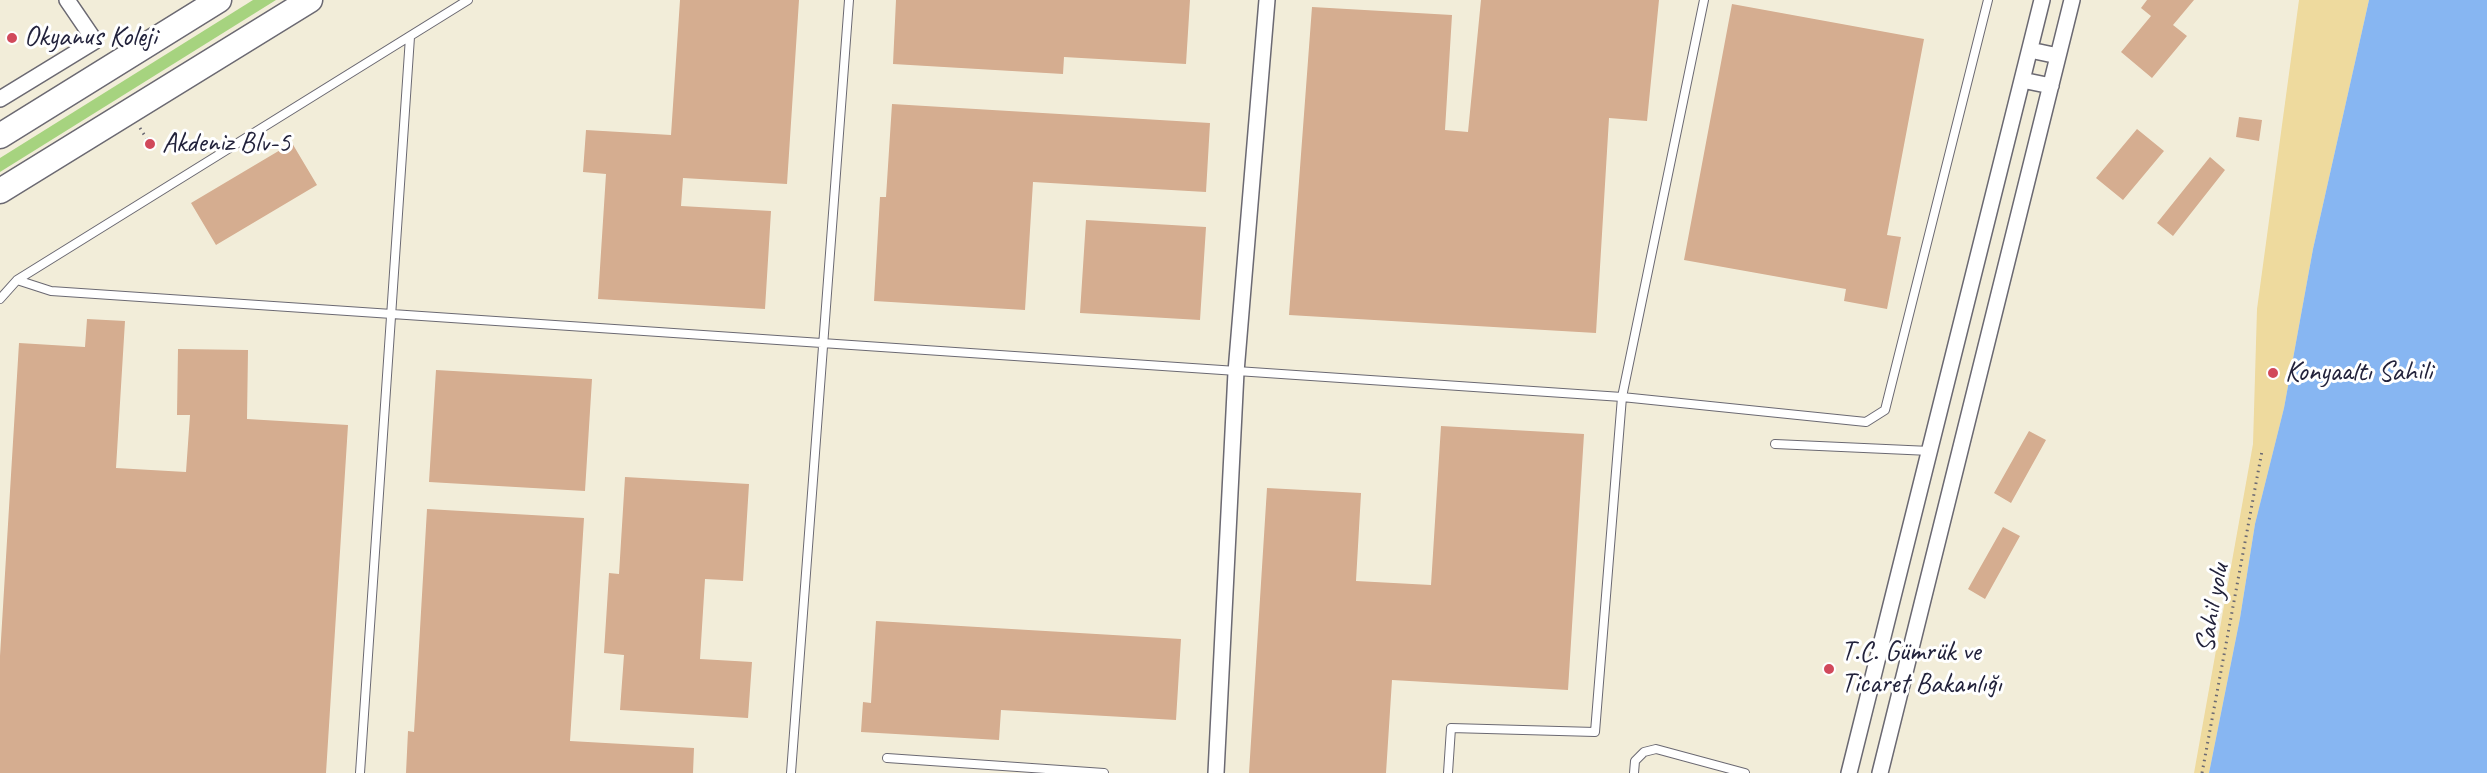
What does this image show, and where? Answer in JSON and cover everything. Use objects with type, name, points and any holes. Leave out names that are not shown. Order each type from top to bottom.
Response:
[{"type":"main road","points":[[0,136],[219,0]]},
{"type":"main road","points":[[10,185],[310,0]]},
{"type":"street","points":[[0,99],[95,41],[67,0]]},
{"type":"street","points":[[1216,773],[1236,372],[1267,0]]},
{"type":"street","points":[[1849,773],[2042,0]]},
{"type":"street","points":[[1880,773],[2072,0]]},
{"type":"street","points":[[2030,50],[2058,56]]},
{"type":"street","points":[[2022,80],[2051,86]]},
{"type":"lane","points":[[0,299],[17,280],[468,0]]},
{"type":"lane","points":[[791,773],[849,0]]},
{"type":"lane","points":[[1448,773],[1451,728],[1595,732],[1622,396],[1704,0]]},
{"type":"lane","points":[[17,280],[51,291],[1622,396],[1866,422],[1885,410],[1987,0]]},
{"type":"lane","points":[[360,773],[410,37]]},
{"type":"lane","points":[[0,197],[10,185]]},
{"type":"lane","points":[[1775,444],[1930,451]]},
{"type":"lane","points":[[1634,773],[1635,761],[1644,752],[1656,748],[1745,773]]},
{"type":"lane","points":[[887,758],[1104,773]]},
{"type":"path","name":"Sahil yolu","points":[[2202,773],[2262,451]]},
{"type":"green space","points":[[253,0],[276,0],[0,172],[0,158]]},
{"type":"sand","name":"Konyaaltı Sahili","points":[[2299,0],[2369,0],[2313,249],[2284,408],[2255,524],[2240,618],[2209,773],[2194,773],[2253,444],[2257,309]]},
{"type":"water","points":[[2369,0],[2487,0],[2487,773],[2209,773],[2240,618],[2255,524],[2284,408],[2313,249]]},
{"type":"building","points":[[680,0],[799,0],[787,184],[683,178],[681,206],[771,211],[765,309],[598,299],[606,174],[583,172],[586,130],[671,135]]},
{"type":"building","points":[[896,0],[1190,0],[1186,64],[1064,57],[1063,74],[893,64]]},
{"type":"building","points":[[1481,0],[1659,0],[1647,121],[1609,118],[1596,333],[1289,315],[1312,7],[1452,15],[1445,130],[1468,132]]},
{"type":"building","points":[[2147,0],[2194,0],[2173,25],[2187,36],[2152,78],[2121,52],[2151,16],[2141,8]]},
{"type":"building","points":[[1732,4],[1924,39],[1887,235],[1901,237],[1887,309],[1844,301],[1846,289],[1684,260]]},
{"type":"building","points":[[892,104],[1210,123],[1206,192],[1033,182],[1025,310],[874,301],[880,197],[886,197]]},
{"type":"building","points":[[2239,117],[2262,120],[2259,141],[2236,137]]},
{"type":"building","points":[[2137,129],[2164,151],[2123,200],[2096,178]]},
{"type":"building","points":[[292,143],[317,185],[216,245],[191,203]]},
{"type":"building","points":[[2210,157],[2225,170],[2173,236],[2157,223]]},
{"type":"building","points":[[1086,220],[1206,227],[1200,320],[1080,313]]},
{"type":"building","points":[[87,319],[125,321],[116,468],[186,472],[190,415],[177,415],[178,349],[248,350],[247,419],[348,425],[326,773],[0,773],[0,656],[19,343],[85,347]]},
{"type":"building","points":[[436,370],[592,379],[585,491],[429,482]]},
{"type":"building","points":[[1441,426],[1584,434],[1568,690],[1392,680],[1386,773],[1249,773],[1267,488],[1361,493],[1356,581],[1431,585]]},
{"type":"building","points":[[2029,431],[2046,440],[2011,503],[1994,493]]},
{"type":"building","points":[[625,477],[749,484],[743,581],[705,579],[700,659],[752,662],[748,718],[620,710],[624,655],[604,653],[609,573],[619,574]]},
{"type":"building","points":[[427,509],[584,518],[570,741],[694,748],[693,773],[406,773],[408,731],[414,732]]},
{"type":"building","points":[[2003,527],[2020,536],[1985,599],[1968,589]]},
{"type":"building","points":[[876,621],[1181,639],[1176,720],[1001,710],[999,740],[861,732],[863,702],[871,703]]},
{"type":"place","name":"Okyanus Koleji","points":[[12,38]]},
{"type":"place","name":"Akdeniz Blv-5","points":[[150,144]]},
{"type":"place","name":"Konyaaltı Sahili","points":[[2273,373]]},
{"type":"place","name":"T.C. Gümrük ve Ticaret Bakanlığı","points":[[1829,669]]}]
